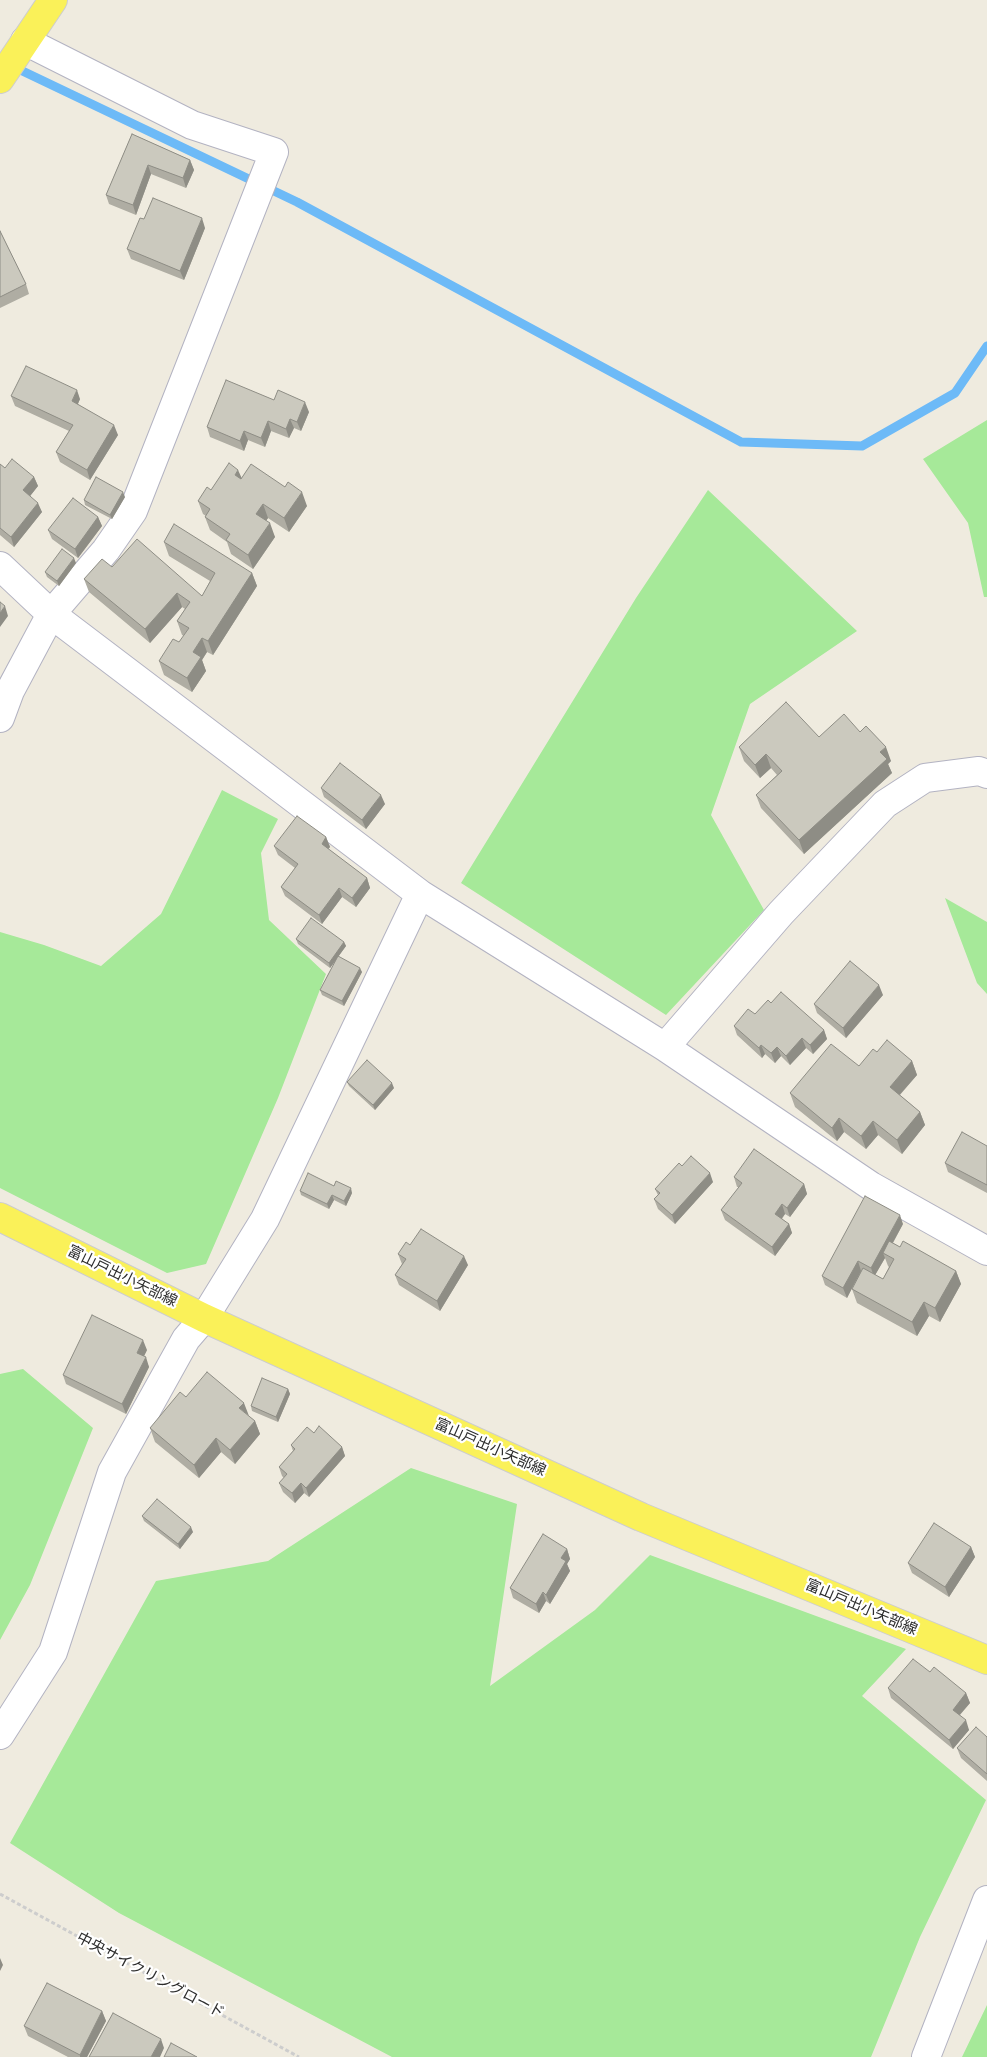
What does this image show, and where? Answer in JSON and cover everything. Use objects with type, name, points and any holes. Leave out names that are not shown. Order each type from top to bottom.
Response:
[{"type":"main road","points":[[0,79],[53,0]]},
{"type":"main road","name":"富山戸出小矢部線","points":[[0,1217],[204,1318],[641,1516],[987,1660]]},
{"type":"street","points":[[0,718],[10,691],[51,614],[106,550],[133,511],[274,152],[192,125],[25,41]]},
{"type":"street","points":[[0,566],[51,614],[420,894],[665,1047],[871,1186],[987,1251]]},
{"type":"street","points":[[665,1047],[781,913],[885,804],[925,778],[979,771],[987,774]]},
{"type":"street","points":[[0,1734],[53,1652],[112,1472],[186,1339],[204,1318],[265,1219],[420,894]]},
{"type":"street","points":[[926,2057],[987,1900]]},
{"type":"path","name":"中央サイクリングロード","points":[[0,1894],[299,2057]]},
{"type":"green space","points":[[987,420],[987,597],[984,597],[968,523],[923,459]]},
{"type":"green space","points":[[708,490],[857,631],[750,704],[711,815],[764,910],[666,1015],[461,883],[636,598]]},
{"type":"green space","points":[[222,790],[278,819],[261,853],[269,920],[326,974],[278,1098],[206,1264],[167,1273],[0,1188],[0,932],[44,945],[101,966],[161,914]]},
{"type":"green space","points":[[945,898],[987,922],[987,994],[977,983]]},
{"type":"green space","points":[[23,1369],[93,1428],[30,1585],[0,1640],[0,1374]]},
{"type":"green space","points":[[411,1468],[517,1504],[490,1686],[595,1610],[650,1555],[906,1649],[862,1696],[986,1800],[920,1937],[871,2057],[392,2057],[119,1913],[10,1843],[156,1581],[268,1561]]},
{"type":"green space","points":[[987,2005],[987,2057],[962,2057]]},
{"type":"building","points":[[132,134],[190,160],[183,178],[148,165],[133,205],[106,195]]},
{"type":"building","points":[[153,198],[202,218],[180,271],[127,249],[140,218],[144,219]]},
{"type":"building","points":[[0,231],[26,284],[0,297]]},
{"type":"building","points":[[26,366],[77,390],[72,401],[114,425],[87,470],[56,452],[73,425],[11,396]]},
{"type":"building","points":[[226,380],[274,400],[278,390],[305,402],[297,422],[290,419],[286,429],[268,421],[261,438],[244,431],[240,441],[207,427]]},
{"type":"building","points":[[12,459],[34,477],[23,490],[38,503],[11,537],[0,528],[0,464],[5,468]]},
{"type":"building","points":[[229,463],[238,470],[235,475],[241,479],[251,464],[285,487],[288,482],[302,492],[284,518],[263,504],[256,514],[270,523],[248,555],[226,540],[230,534],[205,517],[210,509],[198,501],[207,487],[211,490]]},
{"type":"building","points":[[96,477],[123,492],[110,515],[84,500]]},
{"type":"building","points":[[73,498],[98,517],[75,549],[48,530]]},
{"type":"building","points":[[174,524],[252,573],[208,641],[202,638],[193,652],[201,657],[187,678],[159,661],[173,639],[179,642],[189,628],[177,621],[190,602],[177,593],[145,629],[84,579],[102,559],[112,567],[137,539],[202,596],[215,573],[164,542]]},
{"type":"building","points":[[62,549],[74,558],[57,581],[45,572]]},
{"type":"building","points":[[0,602],[5,606],[0,613]]},
{"type":"building","points":[[786,702],[819,737],[844,714],[860,732],[866,726],[886,747],[880,752],[887,759],[799,840],[756,795],[782,771],[766,754],[755,765],[739,747]]},
{"type":"building","points":[[340,763],[381,795],[362,820],[321,788]]},
{"type":"building","points":[[297,816],[326,837],[322,844],[367,878],[352,898],[339,888],[319,915],[281,887],[298,864],[274,846]]},
{"type":"building","points":[[311,918],[344,942],[329,963],[296,939]]},
{"type":"building","points":[[338,956],[360,968],[342,1001],[320,990]]},
{"type":"building","points":[[850,961],[879,985],[843,1028],[814,1004]]},
{"type":"building","points":[[781,992],[824,1030],[810,1045],[802,1038],[786,1056],[777,1047],[771,1053],[761,1045],[759,1048],[734,1026],[748,1009],[755,1014],[768,1000],[771,1003]]},
{"type":"building","points":[[887,1040],[912,1061],[890,1087],[920,1112],[897,1140],[873,1121],[861,1136],[839,1118],[832,1128],[790,1093],[831,1044],[859,1066],[873,1049],[877,1052]]},
{"type":"building","points":[[367,1060],[392,1083],[373,1105],[347,1082]]},
{"type":"building","points":[[962,1132],[987,1146],[987,1185],[945,1163]]},
{"type":"building","points":[[754,1149],[804,1184],[787,1208],[782,1204],[775,1214],[789,1224],[772,1247],[721,1210],[742,1183],[734,1177]]},
{"type":"building","points":[[691,1156],[710,1173],[672,1215],[654,1199],[660,1193],[655,1189],[679,1163],[682,1166]]},
{"type":"building","points":[[308,1173],[334,1186],[336,1181],[351,1188],[344,1201],[332,1195],[327,1204],[300,1191]]},
{"type":"building","points":[[865,1196],[900,1215],[871,1268],[858,1261],[843,1288],[822,1276]]},
{"type":"building","points":[[421,1229],[464,1256],[437,1301],[395,1275],[406,1259],[398,1254],[406,1242],[410,1245]]},
{"type":"building","points":[[889,1241],[900,1247],[903,1241],[956,1271],[935,1308],[924,1302],[912,1322],[852,1289],[863,1268],[883,1279],[894,1259],[883,1253]]},
{"type":"building","points":[[92,1315],[143,1340],[137,1353],[146,1357],[122,1404],[63,1375]]},
{"type":"building","points":[[207,1372],[244,1403],[239,1408],[255,1421],[230,1450],[216,1438],[194,1465],[150,1428],[180,1392],[186,1397]]},
{"type":"building","points":[[262,1378],[288,1389],[276,1417],[251,1406]]},
{"type":"building","points":[[319,1426],[342,1447],[306,1488],[301,1483],[292,1493],[279,1483],[287,1474],[279,1467],[295,1449],[291,1445],[307,1427],[314,1433]]},
{"type":"building","points":[[157,1499],[191,1527],[178,1544],[142,1516]]},
{"type":"building","points":[[934,1523],[971,1547],[945,1587],[908,1563]]},
{"type":"building","points":[[543,1534],[567,1549],[561,1558],[566,1561],[546,1595],[543,1592],[536,1604],[510,1588]]},
{"type":"building","points":[[913,1659],[930,1672],[934,1667],[966,1693],[953,1710],[966,1720],[949,1740],[888,1688]]},
{"type":"building","points":[[976,1727],[987,1737],[987,1774],[957,1748]]},
{"type":"building","points":[[47,1983],[102,2011],[80,2055],[24,2026]]},
{"type":"building","points":[[113,2013],[161,2039],[151,2057],[89,2057]]},
{"type":"building","points":[[171,2043],[197,2057],[164,2057]]},
{"type":"waterway","points":[[12,66],[297,202],[741,442],[862,446],[955,393],[987,346]]}]
